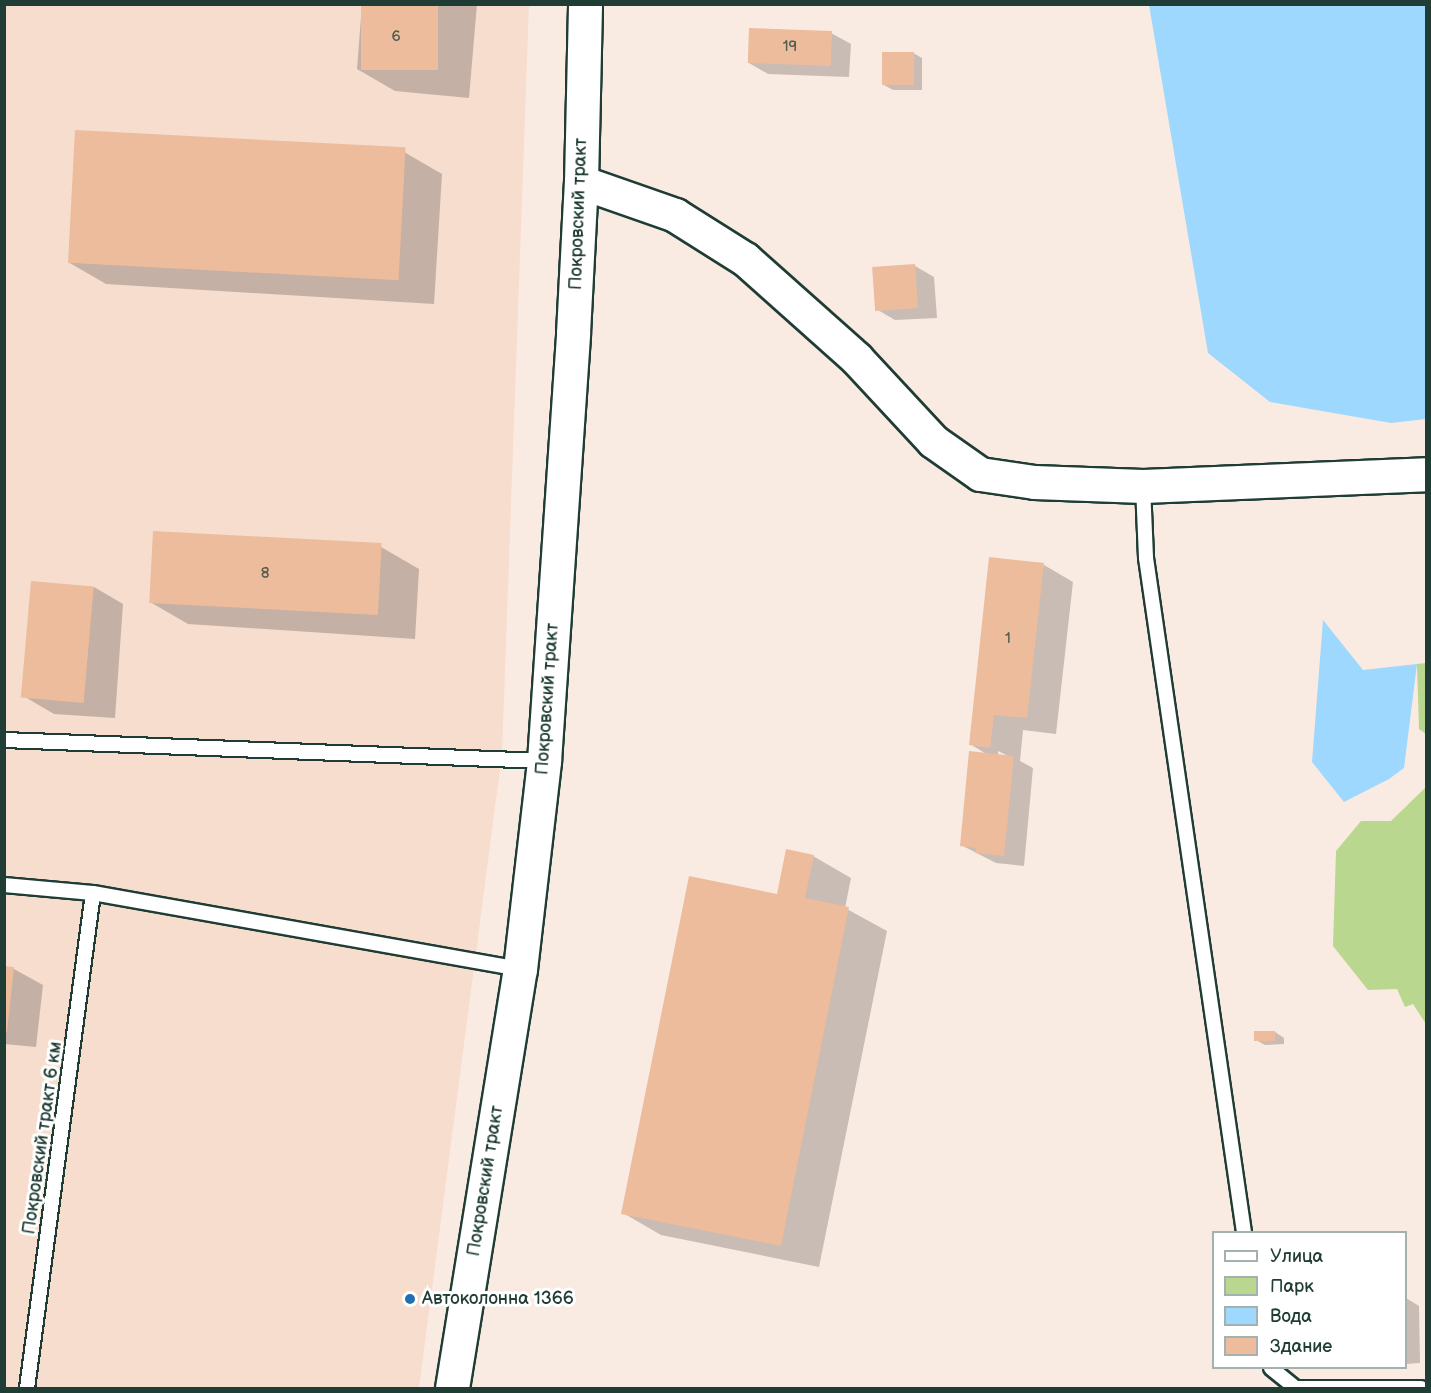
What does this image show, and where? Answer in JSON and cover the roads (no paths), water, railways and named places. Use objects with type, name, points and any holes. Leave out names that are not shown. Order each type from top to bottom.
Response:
[{"type":"main road","name":"Покровский тракт","points":[[453,1389],[520,969],[544,761],[581,182],[585,4]]},
{"type":"main road","points":[[581,182],[675,215],[745,259],[856,358],[933,441],[980,474],[1034,482],[1143,486],[1426,474]]},
{"type":"lane","points":[[1143,486],[1146,558],[1245,1231]]},
{"type":"lane","points":[[4,740],[544,761]]},
{"type":"lane","points":[[4,885],[93,893],[520,969]]},
{"type":"lane","name":"Покровский тракт 6 км","points":[[27,1389],[93,893]]},
{"type":"lane","points":[[1272,1369],[1296,1388],[1421,1389]]},
{"type":"water","points":[[1149,5],[1426,5],[1426,419],[1391,423],[1270,402],[1208,353]]},
{"type":"water","points":[[1323,620],[1363,670],[1417,664],[1404,768],[1389,779],[1344,802],[1312,762]]},
{"type":"place","name":"Автоколонна 1366","points":[[410,1299]]}]
